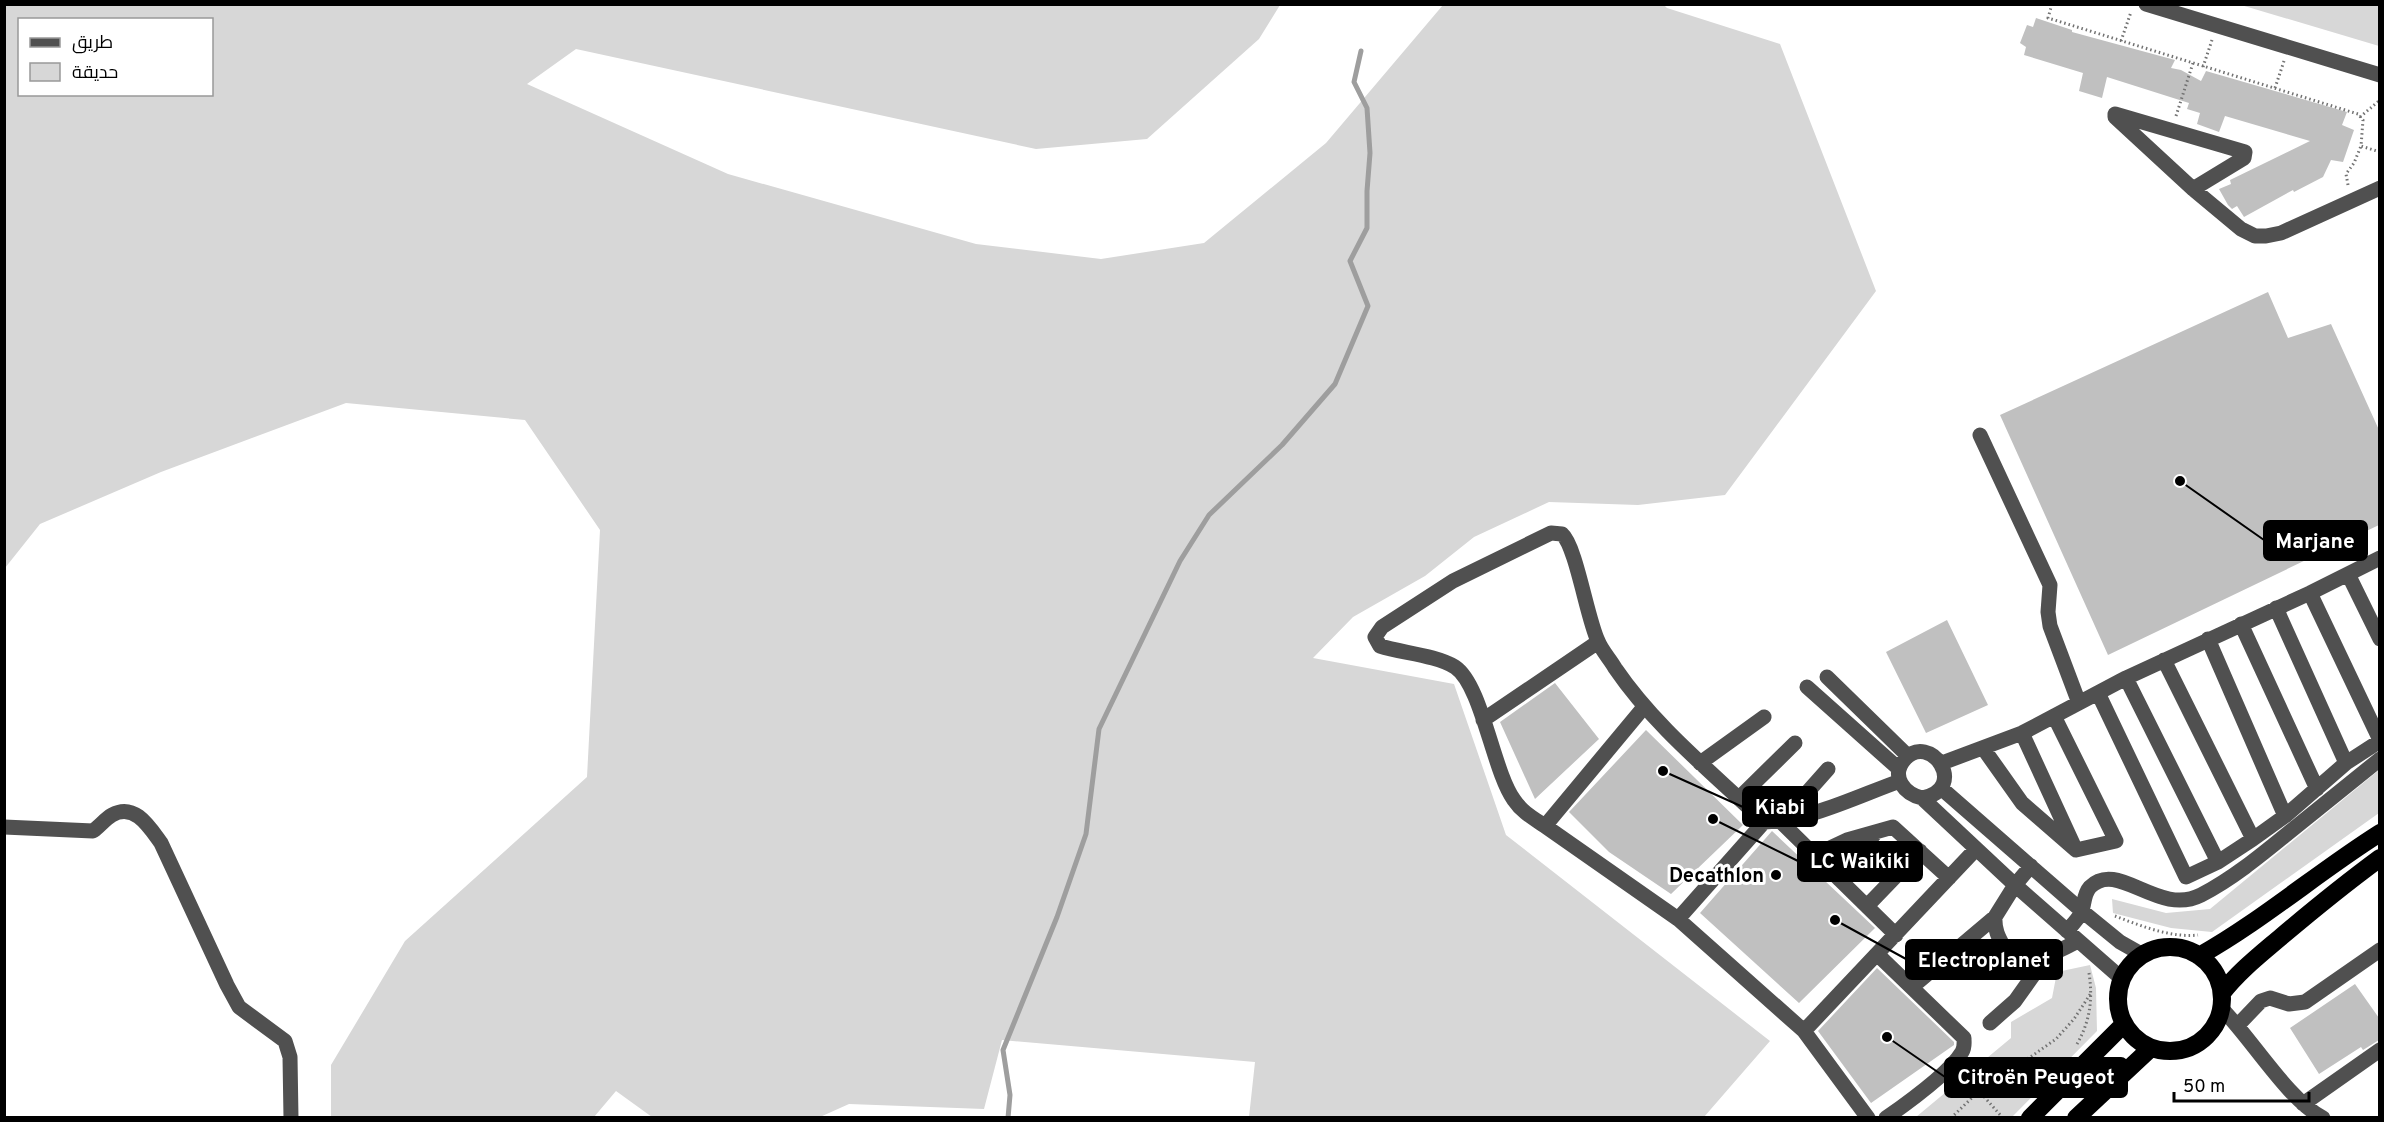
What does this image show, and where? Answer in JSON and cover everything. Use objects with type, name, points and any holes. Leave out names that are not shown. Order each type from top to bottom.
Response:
[{"type":"highway","points":[[2199,956],[2232,937],[2340,858],[2379,833]]},
{"type":"highway","points":[[2222,1001],[2214,972],[2199,956],[2190,950],[2168,947],[2157,948],[2143,955],[2127,969],[2121,978],[2118,990],[2118,1007],[2124,1023],[2135,1038],[2151,1048],[2164,1051],[2189,1048],[2210,1033],[2217,1022],[2222,1001],[2236,976],[2325,899],[2379,858]]},
{"type":"highway","points":[[2030,1118],[2124,1023]]},
{"type":"highway","points":[[2076,1118],[2151,1048]]},
{"type":"street","points":[[2146,4],[2379,75]]},
{"type":"street","points":[[2361,69],[2379,88]]},
{"type":"street","points":[[2193,189],[2244,158],[2246,154],[2243,150],[2118,113],[2114,116],[2193,189],[2241,229],[2255,236],[2281,233],[2379,188]]},
{"type":"street","points":[[1980,435],[2050,585],[2048,612],[2050,626],[2079,703]]},
{"type":"street","points":[[1868,1118],[1804,1031],[1678,919],[1521,810],[1504,783],[1483,720],[1466,680],[1457,668],[1444,662],[1380,646],[1375,637],[1382,627],[1454,580],[1557,532],[1566,537],[1571,548],[1598,642],[1644,707],[1666,732],[1764,822],[1781,822],[1899,775],[1908,756],[1920,752],[1933,755],[1942,763],[1945,776],[1941,788],[1936,793],[1922,798]]},
{"type":"street","points":[[1942,763],[2022,733],[2126,678],[2379,558]]},
{"type":"street","points":[[2348,574],[2379,639]]},
{"type":"street","points":[[2098,693],[2186,877],[2218,862],[2285,816],[2346,764],[2379,740],[2310,592]]},
{"type":"street","points":[[2277,608],[2346,764]]},
{"type":"street","points":[[2241,624],[2317,789]]},
{"type":"street","points":[[2208,639],[2285,816]]},
{"type":"street","points":[[1483,720],[1598,642]]},
{"type":"street","points":[[2164,660],[2253,839]]},
{"type":"street","points":[[1827,676],[1908,756]]},
{"type":"street","points":[[2126,678],[2218,862]]},
{"type":"street","points":[[1807,687],[1899,775],[1904,790],[1913,796],[1922,798],[2015,885],[2121,978]]},
{"type":"street","points":[[1545,826],[1644,707]]},
{"type":"street","points":[[2054,716],[2115,841],[2076,850]]},
{"type":"street","points":[[1700,763],[1764,717]]},
{"type":"street","points":[[2022,733],[2076,850]]},
{"type":"street","points":[[1739,798],[1794,743]]},
{"type":"street","points":[[1983,748],[2022,803],[2076,850]]},
{"type":"street","points":[[1990,1023],[2015,1001],[2047,956],[2073,936],[2085,894],[2097,882],[2106,878],[2127,883],[2158,897],[2173,900],[2198,897],[2258,857],[2379,759]]},
{"type":"street","points":[[1781,822],[1828,769]]},
{"type":"street","points":[[1941,788],[2082,911],[2120,942],[2143,955]]},
{"type":"street","points":[[4,827],[93,831],[113,815],[123,812],[133,813],[146,823],[160,843],[239,1007],[285,1041],[290,1057],[291,1118]]},
{"type":"street","points":[[1678,919],[1764,822]]},
{"type":"street","points":[[1781,822],[1896,935]]},
{"type":"street","points":[[1815,855],[1847,840],[1893,827],[1949,878]]},
{"type":"street","points":[[1839,879],[1876,832]]},
{"type":"street","points":[[1804,1031],[1976,849]]},
{"type":"street","points":[[1867,906],[1920,851]]},
{"type":"street","points":[[1912,987],[1995,917],[2015,885],[2031,866]]},
{"type":"street","points":[[1995,917],[1995,929],[1999,941],[2012,959],[2026,960],[2047,956]]},
{"type":"street","points":[[2238,1025],[2261,1001],[2270,998],[2289,1004],[2305,1002],[2379,950]]},
{"type":"street","points":[[1877,954],[1964,1038],[1965,1047],[1944,1072],[1886,1118]]},
{"type":"street","points":[[2222,1001],[2238,1025],[2303,1104],[2323,1118]]},
{"type":"street","points":[[2303,1104],[2379,1050]]},
{"type":"path","points":[[2052,4],[2048,18],[2347,110],[2360,117],[2363,120],[2361,146],[2346,174],[2351,201]]},
{"type":"path","points":[[2121,41],[2133,4]]},
{"type":"path","points":[[2276,88],[2289,48]]},
{"type":"path","points":[[2172,129],[2193,63]]},
{"type":"path","points":[[2360,117],[2379,100]]},
{"type":"path","points":[[2361,146],[2379,152]]},
{"type":"path","points":[[2070,1052],[2078,1044],[2089,1017],[2092,991],[2088,966],[2097,957]]},
{"type":"path","points":[[1951,1118],[2007,1068],[2029,1058],[2056,1039],[2074,1019],[2092,991]]},
{"type":"path","points":[[1979,1091],[2003,1118]]},
{"type":"green space","points":[[5,4],[1280,5],[1259,39],[1147,139],[1036,149],[576,49],[527,84],[728,174],[976,244],[1101,259],[1204,243],[1326,143],[1443,5],[1664,5],[1667,8],[1780,44],[1876,291],[1725,495],[1638,505],[1549,502],[1474,537],[1425,576],[1353,617],[1313,658],[1454,684],[1506,835],[1770,1041],[1704,1117],[1249,1117],[1255,1062],[1002,1040],[984,1109],[849,1104],[820,1117],[652,1117],[616,1091],[594,1117],[331,1117],[331,1065],[405,941],[587,777],[600,530],[525,420],[346,403],[161,472],[40,524],[5,568]]},
{"type":"green space","points":[[2374,4],[2379,6],[2379,46],[2241,5]]},
{"type":"green space","points":[[2379,770],[2379,813],[2212,932],[2171,928],[2113,913],[2112,899],[2166,913],[2210,909]]},
{"type":"green space","points":[[2090,965],[2096,988],[2097,1031],[2012,1117],[1916,1117],[2011,1038],[2011,1022],[2052,998],[2057,972]]},
{"type":"building","points":[[2036,18],[2072,30],[2072,32],[2175,60],[2171,68],[2181,70],[2201,81],[2206,71],[2347,112],[2342,125],[2354,130],[2343,162],[2331,160],[2323,177],[2294,192],[2293,190],[2244,217],[2237,206],[2232,209],[2228,205],[2219,189],[2231,184],[2230,180],[2310,141],[2225,116],[2219,132],[2197,124],[2200,113],[2187,109],[2189,103],[2107,77],[2102,98],[2079,91],[2083,73],[2024,55],[2026,47],[2020,43],[2027,25],[2033,27]]},
{"type":"building","points":[[2268,292],[2288,338],[2331,324],[2379,430],[2379,525],[2108,655],[2000,415]]},
{"type":"building","points":[[1947,620],[1988,705],[1926,733],[1886,652]]},
{"type":"building","points":[[1555,683],[1599,739],[1535,799],[1500,722]]},
{"type":"building","points":[[1646,730],[1743,825],[1671,894],[1609,852],[1569,812]]},
{"type":"building","points":[[1772,831],[1875,928],[1799,1003],[1700,913]]},
{"type":"building","points":[[1877,968],[1954,1042],[1954,1045],[1871,1103],[1818,1031]]},
{"type":"building","points":[[2355,984],[2379,1018],[2379,1040],[2363,1050],[2361,1047],[2319,1074],[2290,1028]]},
{"type":"waterway","points":[[1008,1118],[1010,1095],[1003,1050],[1057,917],[1086,834],[1099,729],[1180,561],[1209,515],[1282,445],[1335,384],[1368,306],[1350,261],[1367,228],[1370,153],[1367,108],[1354,82],[1361,51]]},
{"type":"place","name":"Marjane","points":[[2180,481]]},
{"type":"place","name":"Kiabi","points":[[1663,771]]},
{"type":"place","name":"LC Waikiki","points":[[1713,819]]},
{"type":"place","name":"Decathlon","points":[[1776,875]]},
{"type":"place","name":"Electroplanet","points":[[1835,920]]},
{"type":"place","name":"Citroën Peugeot","points":[[1887,1037]]}]
